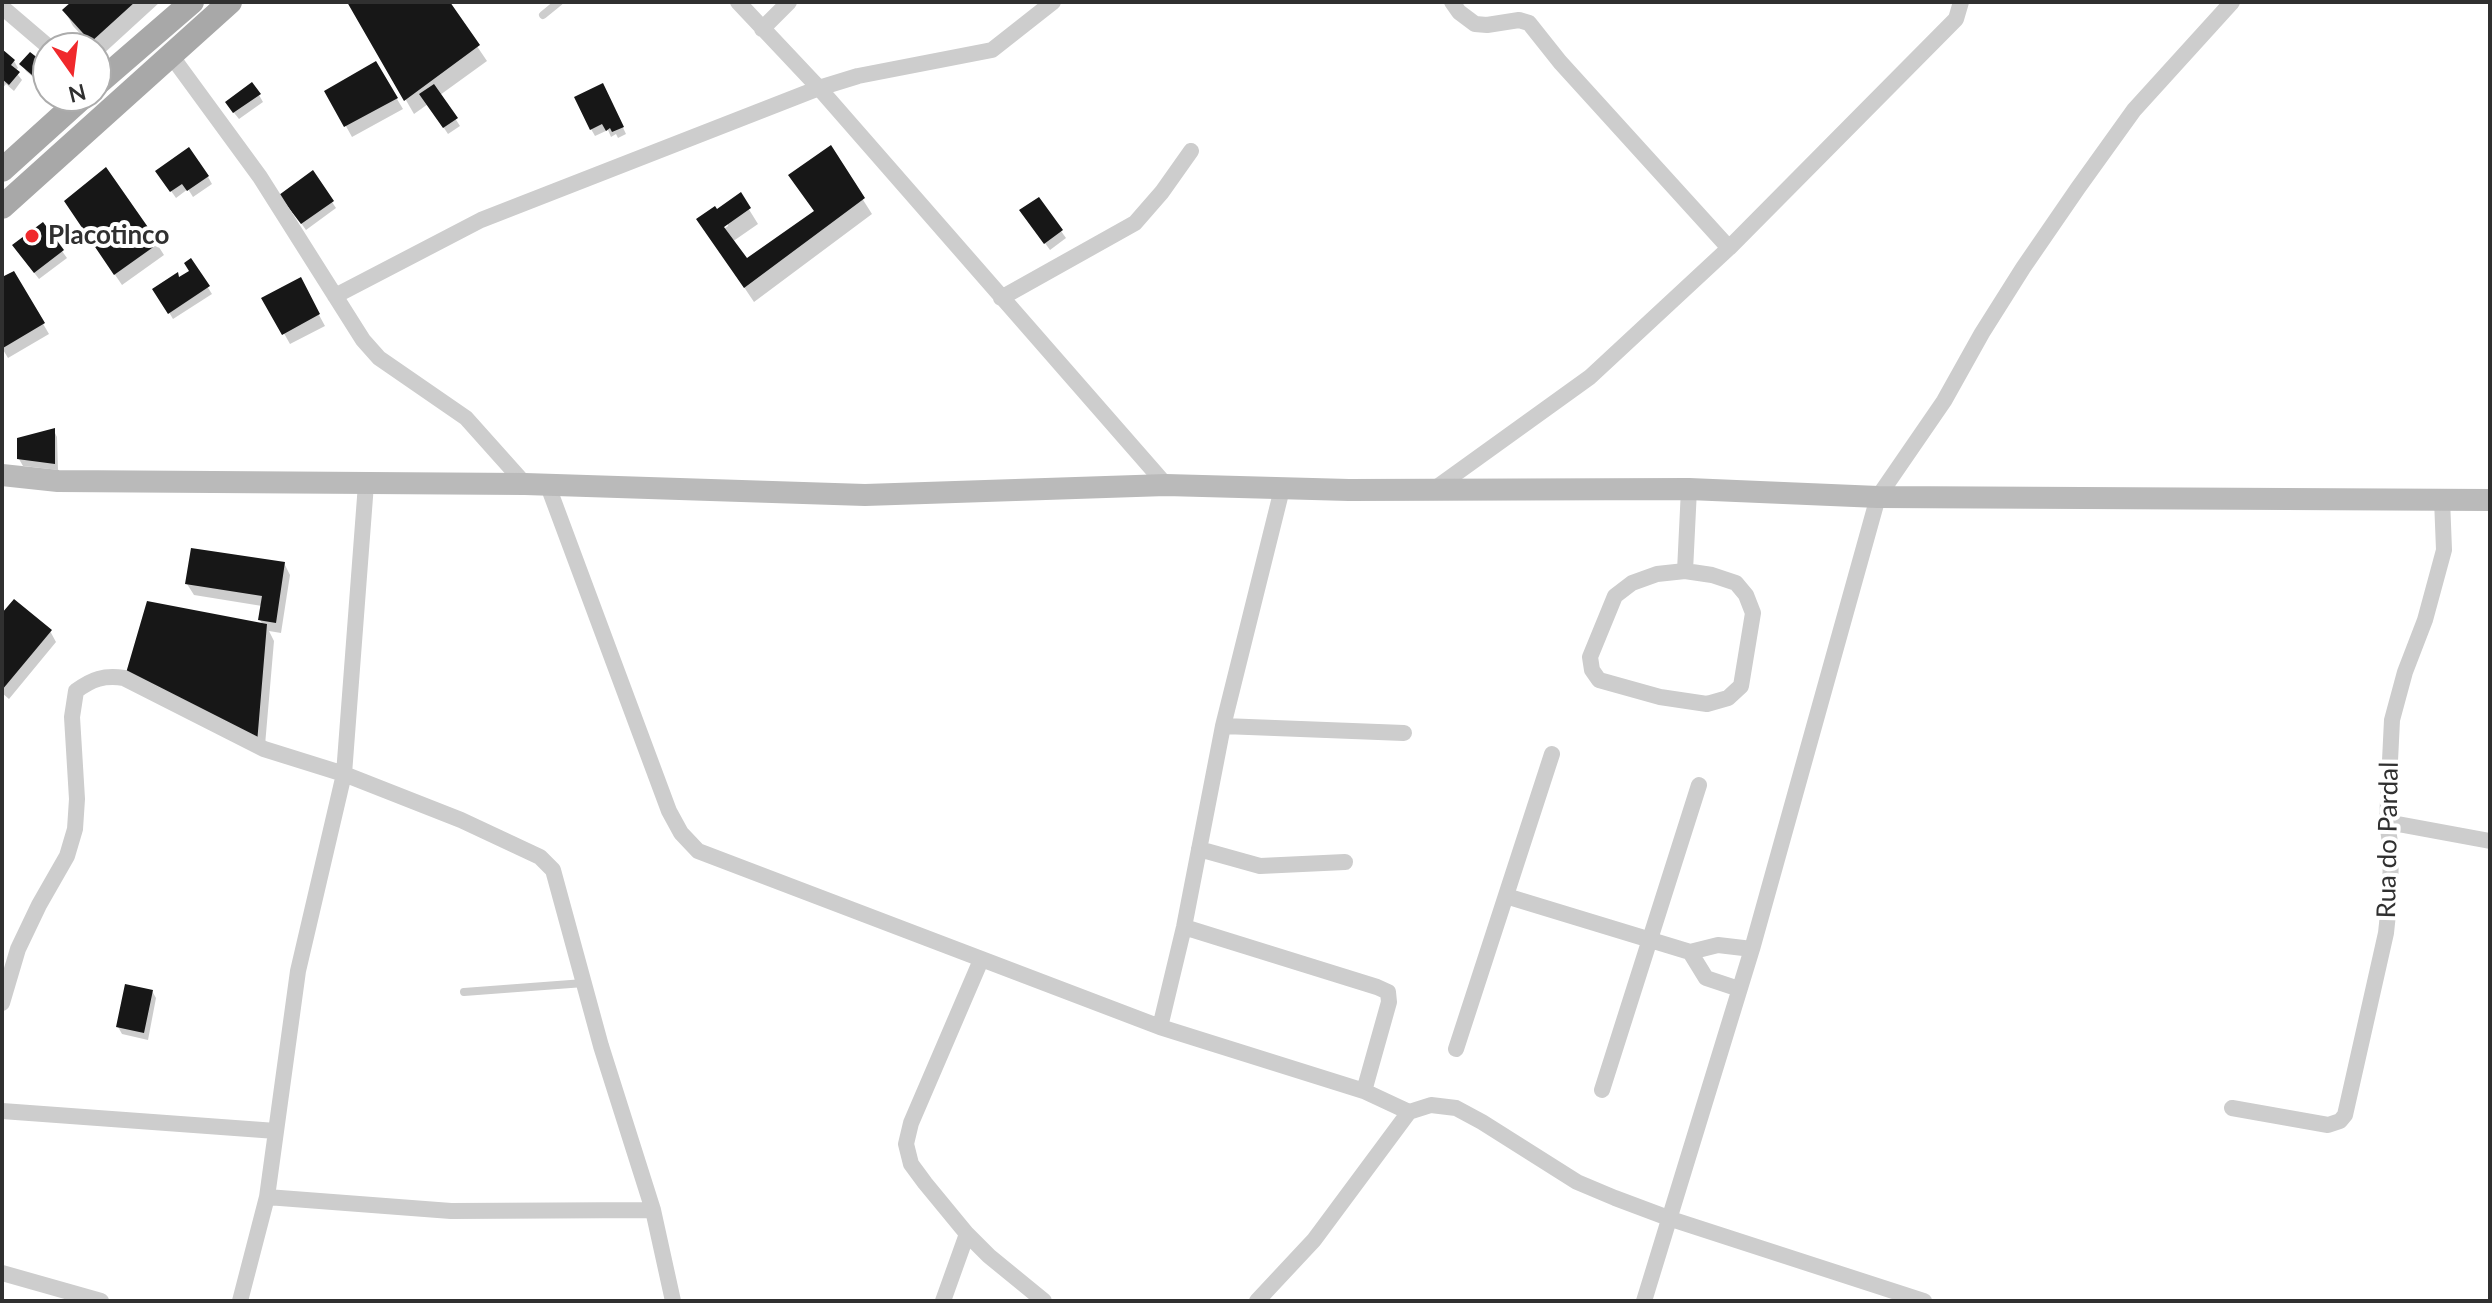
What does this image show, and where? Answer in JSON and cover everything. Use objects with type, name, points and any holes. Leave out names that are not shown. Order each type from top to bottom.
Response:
[{"type":"main road","points":[[112,71],[192,2]]},
{"type":"main road","points":[[2,207],[230,2]]},
{"type":"main road","points":[[2,170],[66,112]]},
{"type":"main road","points":[[2,475],[58,481],[536,485],[865,495],[1166,485],[1282,489],[1689,489],[1878,497],[2490,500]]},
{"type":"street","points":[[738,2],[819,88],[1166,485]]},
{"type":"street","points":[[762,29],[789,2]]},
{"type":"street","points":[[335,296],[481,220],[819,88],[858,76],[992,50],[1053,2]]},
{"type":"street","points":[[1452,2],[1475,24],[1519,20],[1529,23],[1560,62],[1729,248]]},
{"type":"street","points":[[1433,490],[1590,377],[1729,248],[1956,19],[1961,2]]},
{"type":"street","points":[[1644,1301],[1752,949],[1878,497],[1944,401],[1982,333],[2078,188],[2134,110],[2232,2]]},
{"type":"street","points":[[2,7],[32,33]]},
{"type":"street","points":[[170,54],[260,177],[363,340],[379,358],[466,418],[536,485],[669,811],[681,833],[698,851],[1160,1027],[1364,1091],[1409,1112]]},
{"type":"street","points":[[1001,298],[1135,223],[1191,151]]},
{"type":"street","points":[[240,1301],[267,1197],[298,971],[344,774],[366,484]]},
{"type":"street","points":[[1160,1027],[1184,927],[1223,726],[1282,489]]},
{"type":"street","points":[[1685,571],[1689,489]]},
{"type":"street","name":"Rua do Pardal","points":[[2232,1108],[2328,1125],[2340,1121],[2345,1115],[2386,933],[2391,850],[2387,822],[2392,720],[2444,550],[2442,499]]},
{"type":"street","points":[[1685,571],[1736,583],[1746,595],[1753,613],[1741,686],[1728,698],[1707,704],[1660,697],[1599,680],[1592,670],[1590,657],[1615,596],[1632,583],[1657,574],[1685,571]]},
{"type":"street","points":[[2,1003],[18,949],[67,856],[75,829],[77,799],[72,717],[76,691],[91,680],[108,676],[124,678],[264,749],[344,774],[461,820],[540,857],[553,870],[601,1046],[653,1210],[673,1301]]},
{"type":"street","points":[[1223,726],[1404,733]]},
{"type":"street","points":[[1456,1049],[1552,754]]},
{"type":"street","points":[[1602,1090],[1699,785]]},
{"type":"street","points":[[2387,822],[2490,841]]},
{"type":"street","points":[[1199,849],[1260,866],[1345,862]]},
{"type":"street","points":[[1506,896],[1690,952],[1718,945],[1752,949]]},
{"type":"street","points":[[1184,927],[1388,992],[1389,1002],[1364,1091]]},
{"type":"street","points":[[1690,952],[1706,978],[1739,989]]},
{"type":"street","points":[[981,960],[911,1123],[906,1144],[911,1164],[967,1234],[1044,1301]]},
{"type":"street","points":[[1257,1301],[1314,1240],[1409,1112],[1431,1105],[1456,1108],[1577,1182],[1671,1219],[1924,1301]]},
{"type":"street","points":[[2,1111],[276,1131]]},
{"type":"street","points":[[267,1197],[451,1211],[653,1210]]},
{"type":"street","points":[[943,1301],[967,1234]]},
{"type":"street","points":[[2,1273],[101,1301]]},
{"type":"lane","points":[[543,15],[559,2]]},
{"type":"lane","points":[[464,992],[585,983]]},
{"type":"building","points":[[71,2],[135,2],[102,32],[82,32],[62,10]]},
{"type":"building","points":[[347,2],[450,2],[480,45],[404,101]]},
{"type":"building","points":[[2,49],[15,60],[11,65],[20,72],[9,85],[2,79]]},
{"type":"building","points":[[30,52],[32,54],[32,75],[19,64]]},
{"type":"building","points":[[376,61],[398,98],[344,127],[324,91]]},
{"type":"building","points":[[252,82],[261,94],[233,113],[225,102]]},
{"type":"building","points":[[603,83],[624,127],[612,132],[610,128],[606,131],[602,124],[590,130],[574,97]]},
{"type":"building","points":[[434,84],[458,118],[443,128],[419,94]]},
{"type":"building","points":[[831,145],[865,198],[744,288],[696,219],[741,192],[751,208],[724,227],[747,258],[814,211],[788,175]]},
{"type":"building","points":[[189,147],[209,176],[187,191],[182,184],[170,192],[155,171]]},
{"type":"building","points":[[106,167],[159,243],[114,275],[64,201]]},
{"type":"building","points":[[313,170],[334,201],[301,224],[279,195]]},
{"type":"building","points":[[1039,197],[1063,230],[1044,244],[1019,210]]},
{"type":"building","points":[[43,222],[64,250],[34,273],[12,245]]},
{"type":"building","points":[[191,258],[210,286],[168,314],[152,289],[178,272],[179,277],[189,271],[184,263]]},
{"type":"building","points":[[14,271],[45,323],[3,348],[2,277]]},
{"type":"building","points":[[301,277],[320,314],[282,335],[261,298]]},
{"type":"building","points":[[55,428],[55,464],[17,459],[17,438]]},
{"type":"building","points":[[191,548],[285,562],[276,623],[258,620],[262,596],[185,584]]},
{"type":"building","points":[[14,599],[52,630],[2,690],[2,613]]},
{"type":"building","points":[[147,601],[267,624],[257,743],[126,673]]},
{"type":"building","points":[[125,984],[153,990],[144,1033],[116,1027]]},
{"type":"place","name":"Placotinco","points":[[32,236]]}]
